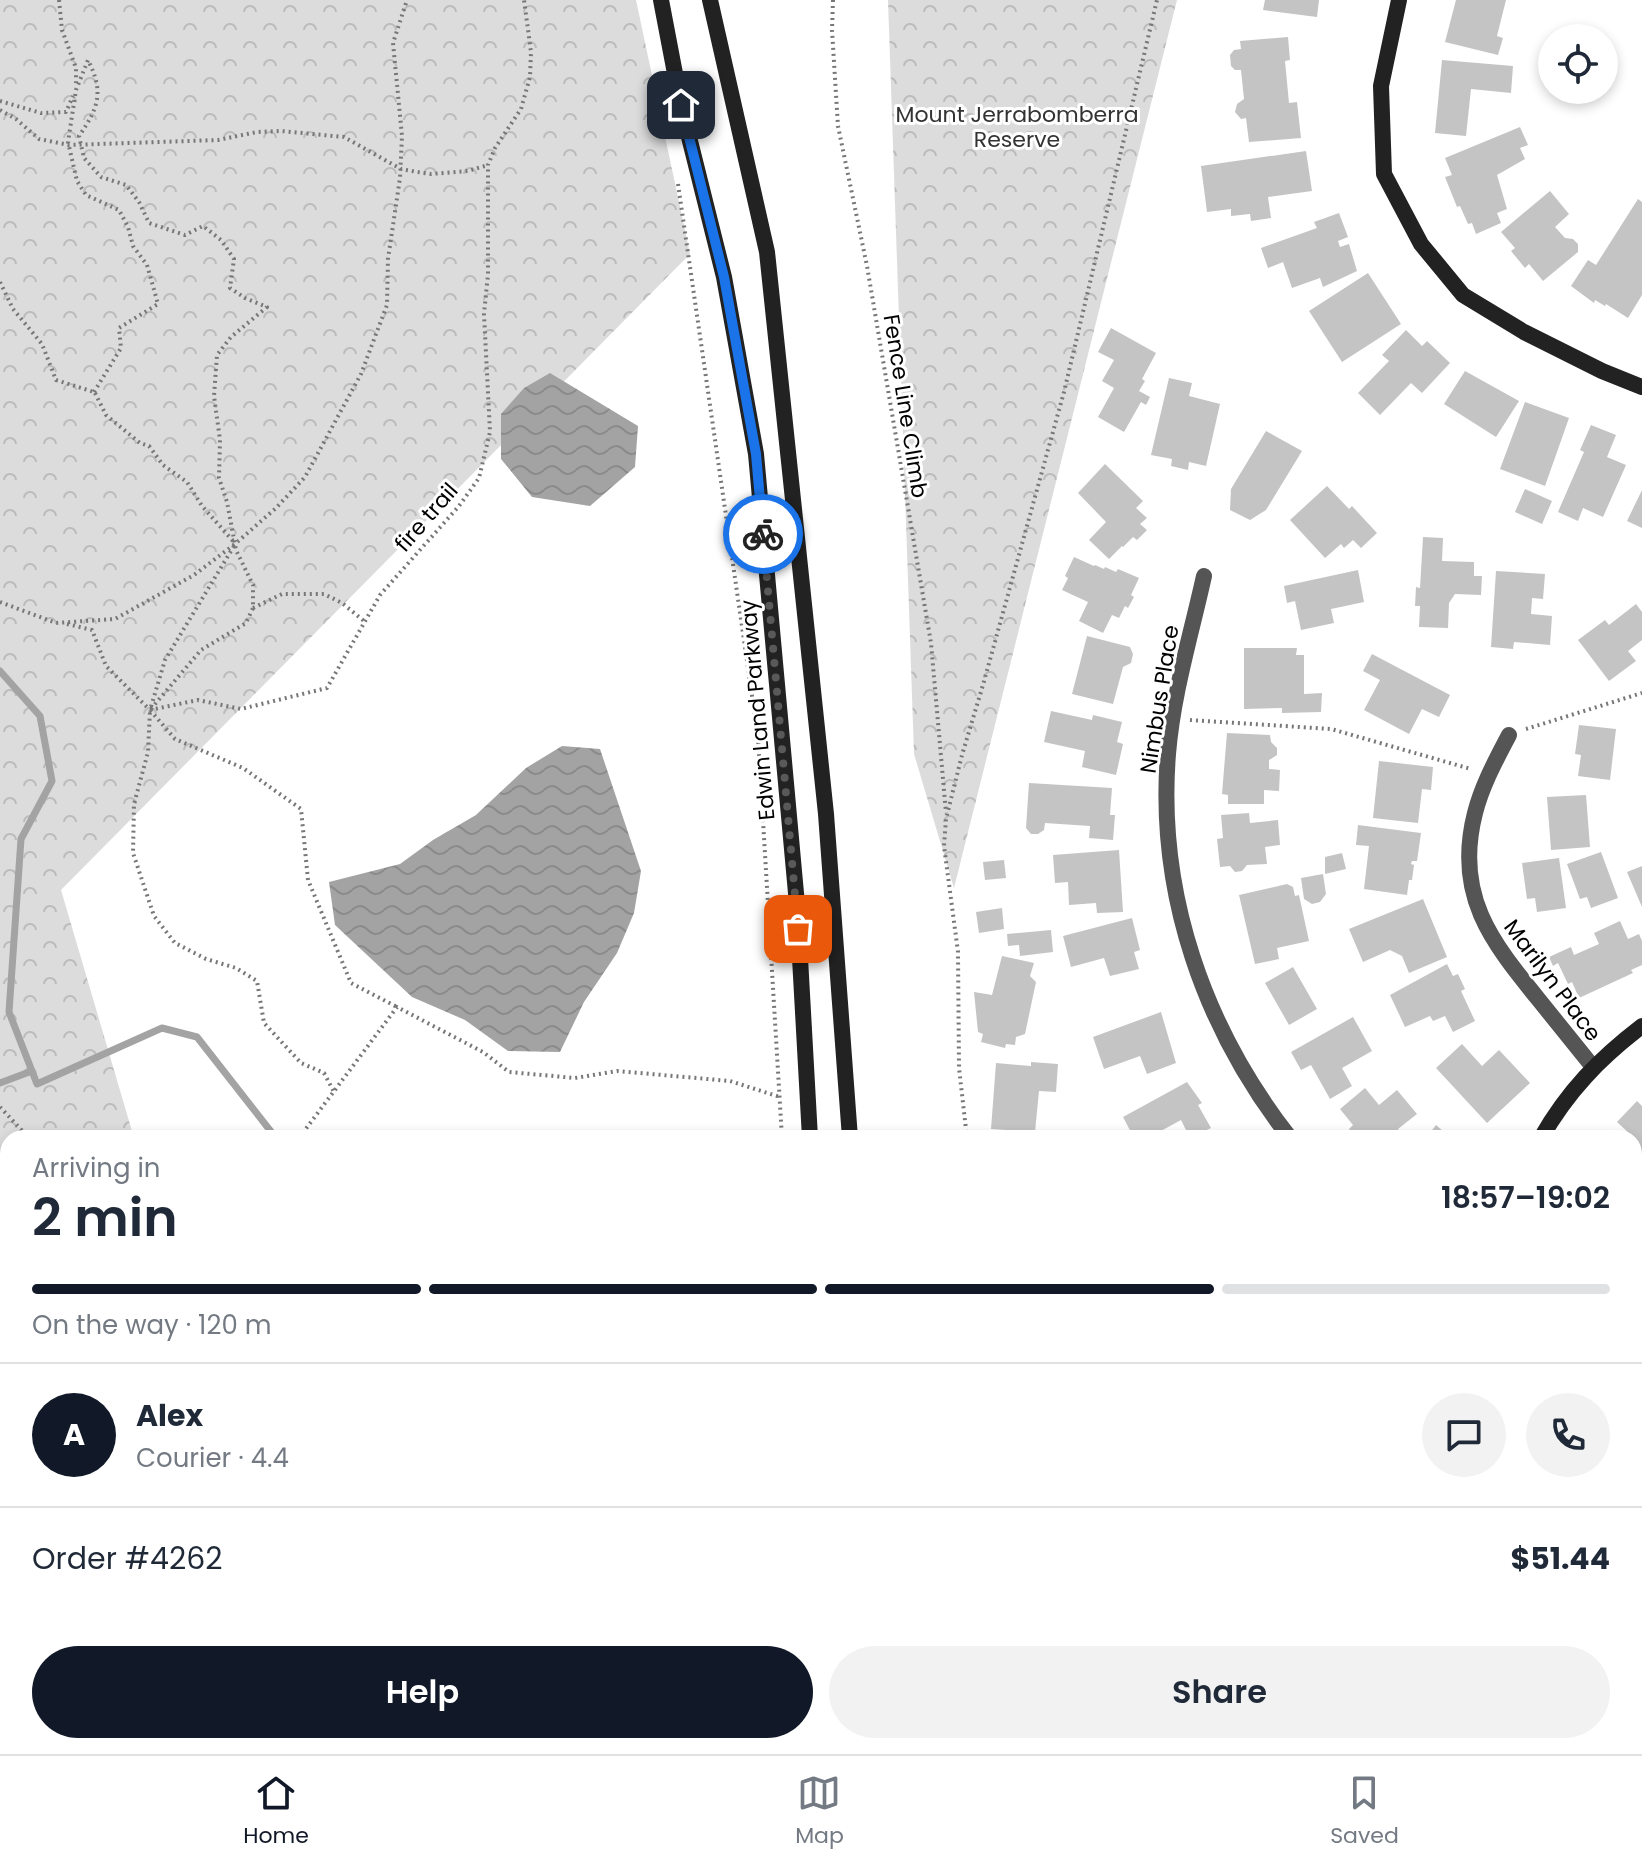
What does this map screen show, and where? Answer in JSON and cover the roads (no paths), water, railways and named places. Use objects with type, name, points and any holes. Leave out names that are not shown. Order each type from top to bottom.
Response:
[{"type":"main road","name":"Edwin Land Parkway","points":[[661,0],[681,105],[724,277],[756,454],[797,904],[810,1130]]},
{"type":"main road","points":[[710,0],[767,252],[826,814],[849,1130]]},
{"type":"main road","points":[[1399,0],[1381,86],[1384,174],[1421,244],[1463,295],[1524,332],[1642,387]]},
{"type":"main road","points":[[1546,1130],[1560,1105],[1593,1067],[1642,1026]]},
{"type":"street","name":"Nimbus Place","points":[[1204,576],[1185,649],[1173,719],[1166,806],[1170,866],[1206,1000],[1260,1100],[1284,1130]]},
{"type":"street","name":"Marilyn Place","points":[[1509,735],[1475,810],[1470,839],[1470,868],[1478,909],[1490,937],[1506,962],[1593,1067]]},
{"type":"water","points":[[550,373],[638,426],[635,467],[590,506],[532,497],[501,459],[501,414],[524,388]]},
{"type":"water","points":[[562,746],[600,749],[641,871],[634,913],[617,953],[584,1002],[560,1052],[508,1051],[465,1020],[412,997],[335,925],[329,882],[400,864],[476,815],[526,768]]},
{"type":"waterway","points":[[0,671],[40,716],[52,781],[21,839],[9,1012],[37,1084],[162,1028],[197,1037],[270,1130]]},
{"type":"waterway","points":[[0,1083],[32,1071]]},
{"type":"park label","name":"Mount Jerrabomberra Reserve","points":[[1017,126]]}]
